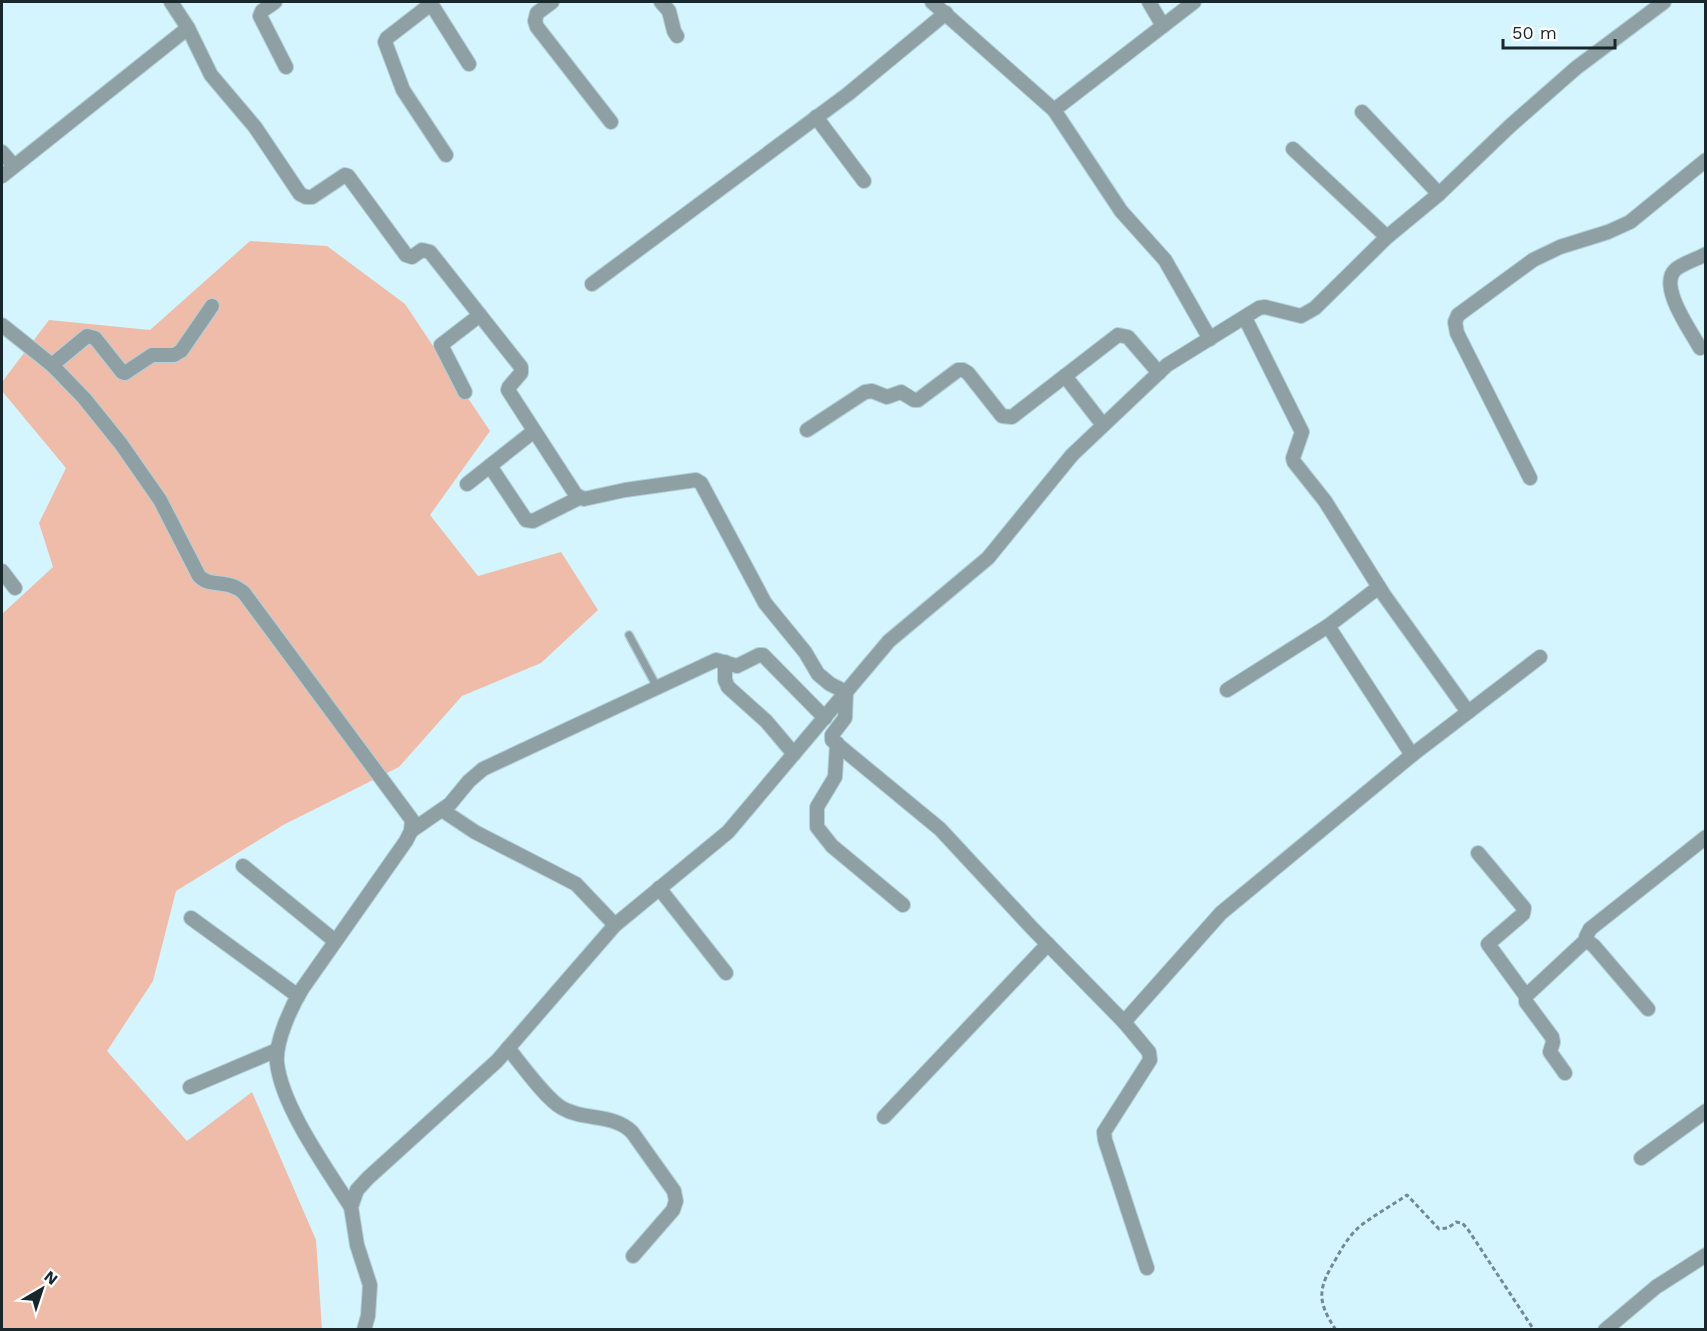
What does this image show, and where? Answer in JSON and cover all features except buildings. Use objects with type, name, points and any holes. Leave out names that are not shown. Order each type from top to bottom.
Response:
[{"type":"street","points":[[171,2],[189,28],[211,75],[255,127],[300,194],[312,197],[345,175],[348,176],[406,255],[412,256],[422,250],[429,252],[521,367],[521,373],[508,390],[579,498]]},
{"type":"street","points":[[275,2],[262,11],[260,16],[286,67]]},
{"type":"street","points":[[552,2],[537,13],[534,21],[611,122]]},
{"type":"street","points":[[661,2],[669,11],[677,36]]},
{"type":"street","points":[[932,2],[1054,110],[1121,211],[1165,260],[1210,339]]},
{"type":"street","points":[[1149,2],[1163,26]]},
{"type":"street","points":[[1054,110],[1194,2]]},
{"type":"street","points":[[351,1207],[357,1190],[368,1178],[497,1061],[615,925],[728,832],[889,641],[988,558],[1072,455],[1167,365],[1259,308],[1265,307],[1301,316],[1307,314],[1387,237],[1439,194],[1510,126],[1568,75],[1664,2]]},
{"type":"street","points":[[446,155],[403,90],[385,42],[431,3],[469,64]]},
{"type":"street","points":[[592,284],[848,94],[946,13]]},
{"type":"street","points":[[2,176],[189,28]]},
{"type":"street","points":[[1362,112],[1439,194]]},
{"type":"street","points":[[816,117],[864,181]]},
{"type":"street","points":[[1293,148],[1387,237]]},
{"type":"street","points":[[2,152],[14,166]]},
{"type":"street","points":[[1530,478],[1457,333],[1455,322],[1458,315],[1533,260],[1560,247],[1608,232],[1630,222],[1706,160]]},
{"type":"street","points":[[1700,348],[1672,297],[1670,280],[1676,269],[1706,254]]},
{"type":"street","points":[[52,365],[87,336],[95,338],[125,373],[152,355],[174,355],[181,351],[212,306]]},
{"type":"street","points":[[465,392],[441,345],[480,315]]},
{"type":"street","points":[[1245,318],[1302,432],[1294,462],[1325,501],[1379,587],[1468,712]]},
{"type":"street","points":[[2,325],[52,365],[84,398],[143,474],[175,525],[199,576],[206,581],[231,585],[244,593],[412,820],[411,831],[406,841],[298,996],[277,1050],[280,1076],[291,1105],[312,1146],[351,1207],[357,1245],[370,1286],[368,1316],[364,1329]]},
{"type":"street","points":[[807,430],[865,392],[872,391],[888,397],[901,392],[918,400],[958,370],[968,373],[1002,416],[1012,417],[1118,335],[1128,337],[1159,373]]},
{"type":"street","points":[[1065,376],[1103,425]]},
{"type":"street","points":[[467,484],[534,431]]},
{"type":"street","points":[[490,466],[526,520],[529,521],[579,498],[696,480],[701,483],[765,603],[805,652],[819,674],[830,684],[846,692]]},
{"type":"street","points":[[2,572],[15,588]]},
{"type":"street","points":[[1227,690],[1328,626],[1379,587]]},
{"type":"street","points":[[1328,626],[1412,755]]},
{"type":"street","points":[[411,831],[442,810],[483,769],[712,661],[719,660],[740,666],[763,655],[825,717]]},
{"type":"street","points":[[1124,1022],[1221,913],[1412,755],[1540,657]]},
{"type":"street","points":[[725,662],[725,680],[728,687],[766,721],[794,754]]},
{"type":"street","points":[[846,692],[845,717],[832,735],[832,740],[939,829],[1124,1022],[1151,1056],[1104,1132],[1147,1268]]},
{"type":"street","points":[[837,743],[835,777],[817,807],[817,828],[832,846],[903,905]]},
{"type":"street","points":[[442,810],[475,832],[576,884],[615,925]]},
{"type":"street","points":[[1526,996],[1586,940],[1590,929],[1706,837]]},
{"type":"street","points":[[1479,853],[1524,908],[1523,914],[1488,944],[1526,996],[1526,1002],[1552,1036],[1550,1052],[1565,1073]]},
{"type":"street","points":[[243,866],[335,941]]},
{"type":"street","points":[[659,888],[726,973]]},
{"type":"street","points":[[191,918],[298,996]]},
{"type":"street","points":[[1586,940],[1594,946],[1648,1009]]},
{"type":"street","points":[[884,1117],[1048,944]]},
{"type":"street","points":[[508,1048],[555,1104],[571,1112],[618,1121],[626,1125],[674,1191],[676,1201],[673,1209],[633,1256]]},
{"type":"street","points":[[190,1087],[277,1050]]},
{"type":"street","points":[[1641,1158],[1706,1111]]},
{"type":"street","points":[[1605,1329],[1656,1287],[1706,1256]]},
{"type":"lane","points":[[629,635],[657,687]]},
{"type":"path","points":[[1336,1329],[1324,1312],[1321,1293],[1324,1277],[1345,1242],[1359,1227],[1407,1195],[1439,1229],[1448,1228],[1456,1222],[1462,1223],[1467,1228],[1534,1329]]},
{"type":"shaded area","points":[[250,241],[327,246],[405,304],[490,431],[430,515],[478,576],[561,552],[598,610],[541,663],[462,696],[399,767],[285,824],[176,891],[153,981],[107,1051],[187,1141],[252,1092],[316,1240],[322,1329],[2,1329],[2,614],[53,567],[39,523],[66,468],[2,391],[2,382],[49,320],[150,330]]}]
